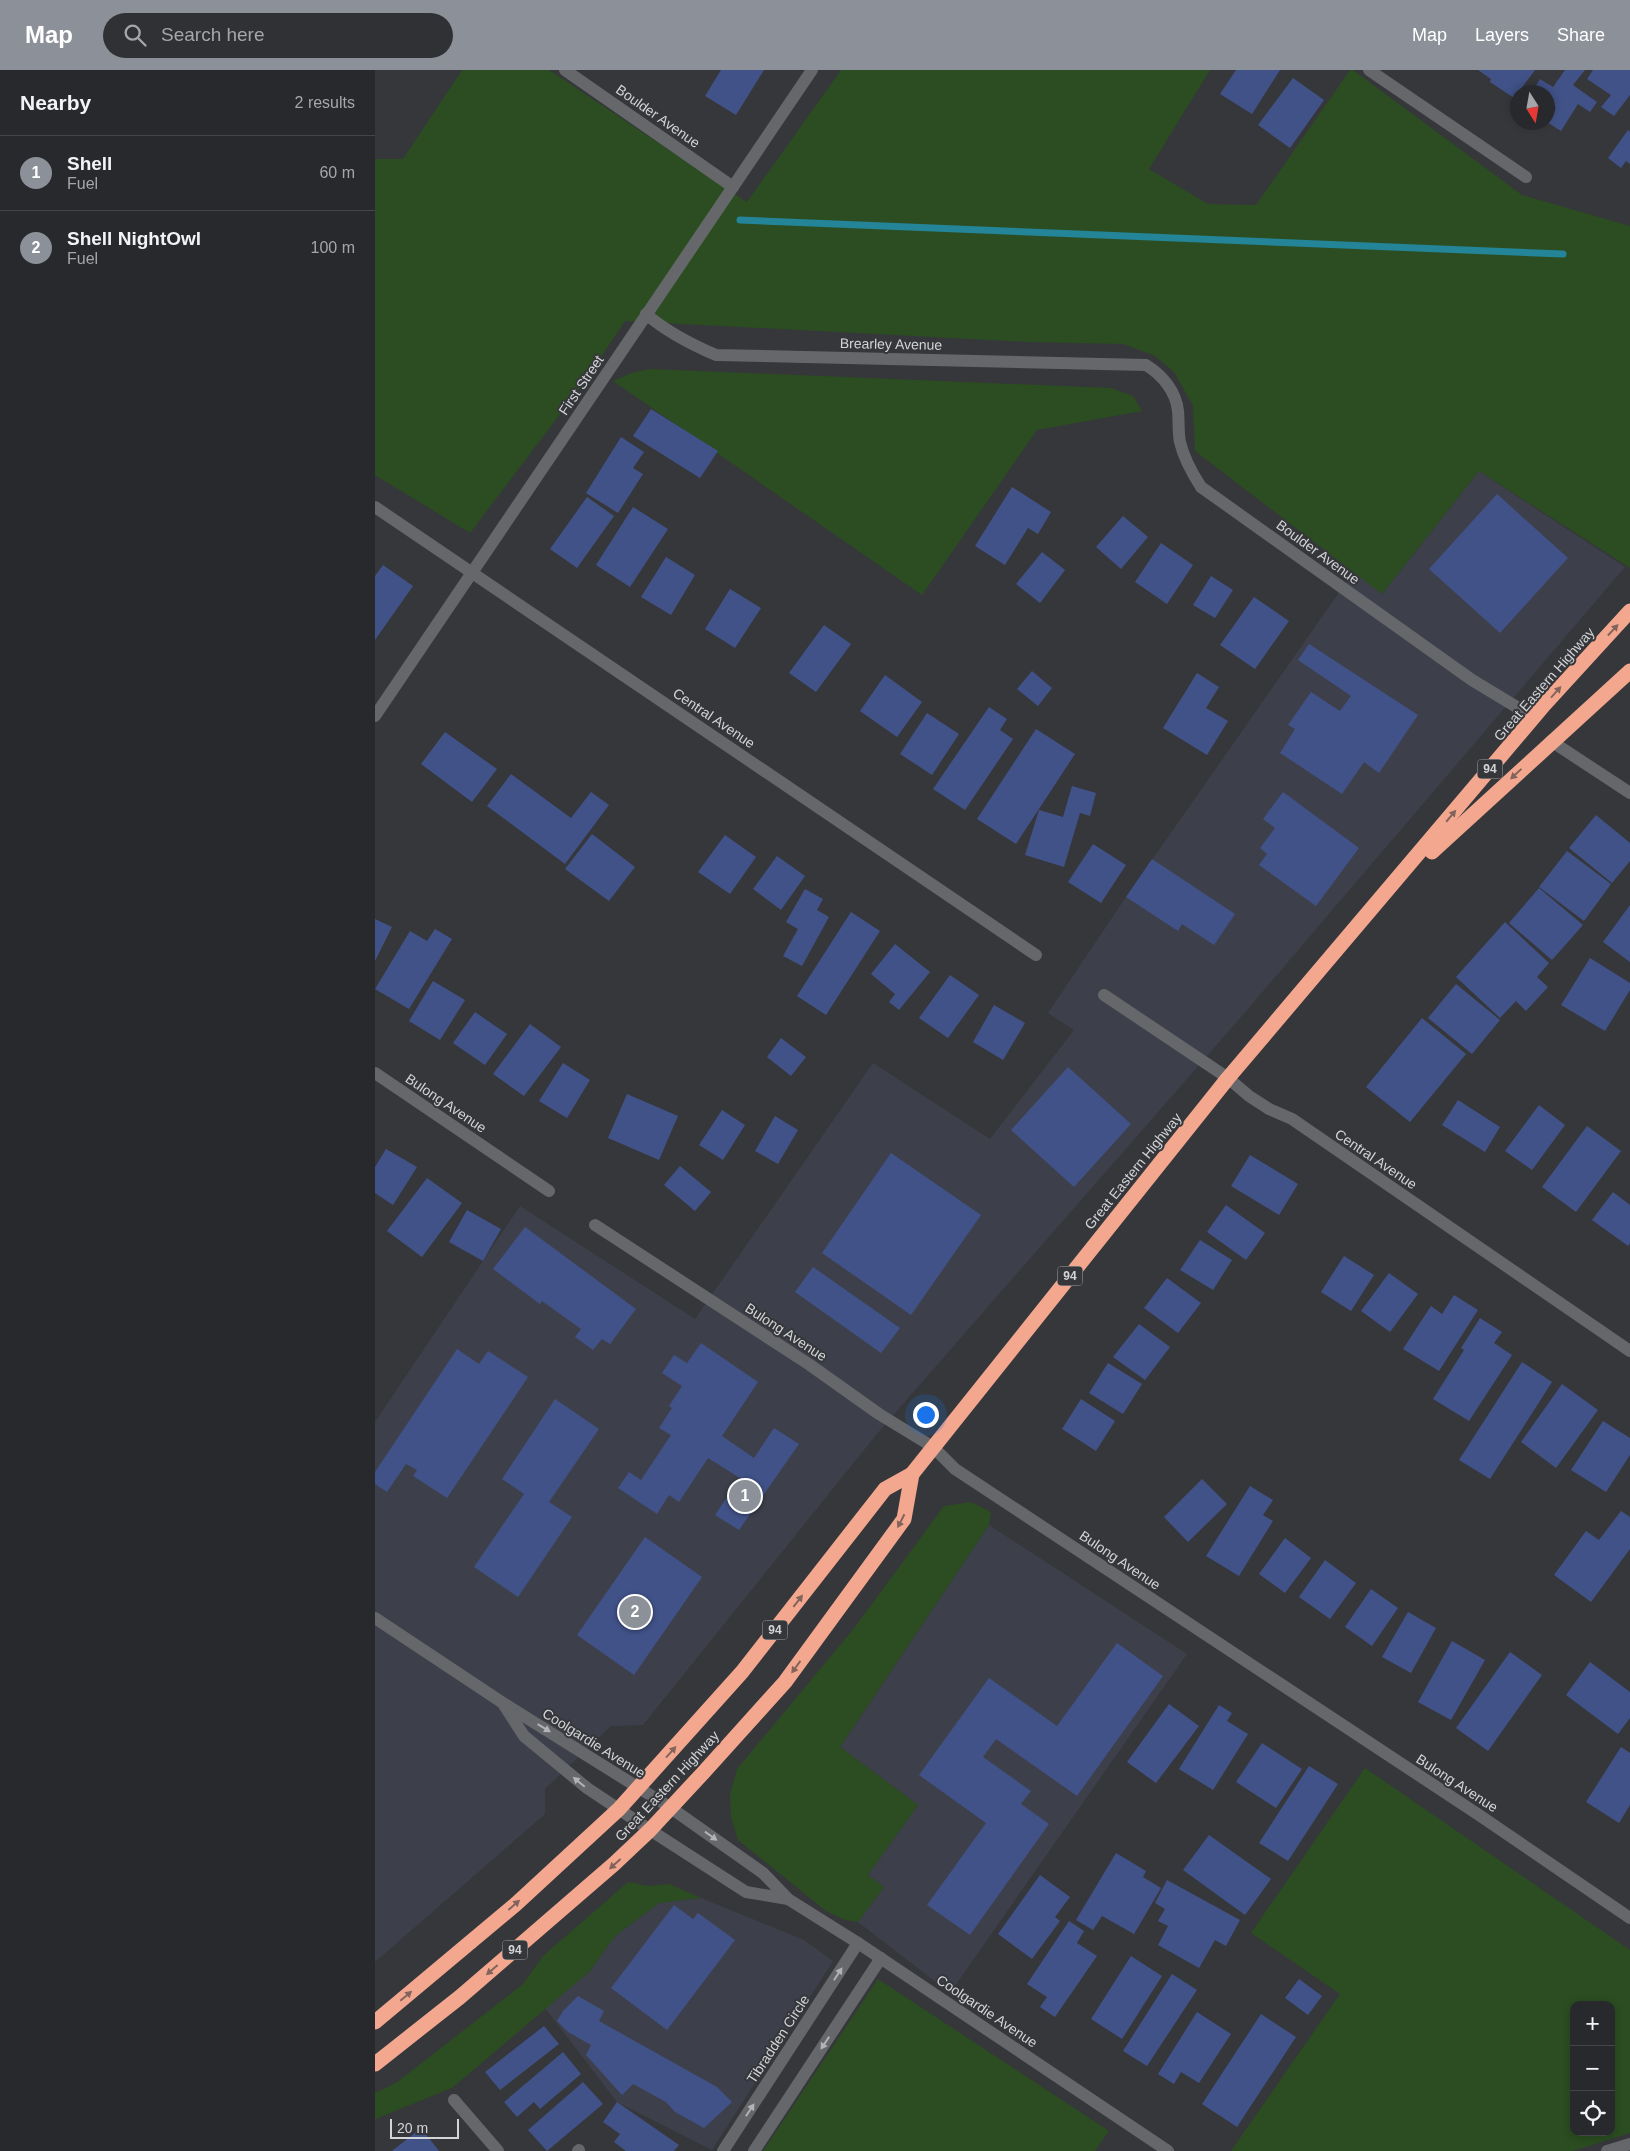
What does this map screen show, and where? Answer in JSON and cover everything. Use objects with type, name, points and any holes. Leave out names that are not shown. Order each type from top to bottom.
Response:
[{"type":"highway","name":"Great Eastern Highway","points":[[375,2022],[516,1904],[619,1809],[742,1672],[885,1489],[912,1474],[1228,1078],[1530,722],[1630,612]]},
{"type":"highway","name":"Great Eastern Highway","points":[[1386,893],[1630,671]]},
{"type":"highway","name":"Great Eastern Highway","points":[[375,2064],[460,1997],[615,1864],[671,1808],[785,1682],[861,1580],[904,1519],[912,1474]]},
{"type":"street","name":"Boulder Avenue","points":[[565,70],[733,187]]},
{"type":"street","name":"First Street","points":[[375,716],[813,70]]},
{"type":"street","points":[[1369,70],[1525,177]]},
{"type":"street","name":"Brearley Avenue","points":[[646,314],[687,342],[715,354],[1146,365]]},
{"type":"street","name":"Boulder Avenue","points":[[1146,365],[1159,373],[1170,388],[1178,408],[1180,441],[1189,468],[1201,487],[1472,680],[1515,706],[1530,722]]},
{"type":"street","name":"Central Avenue","points":[[375,506],[1036,954]]},
{"type":"street","points":[[1551,741],[1630,793]]},
{"type":"street","name":"Central Avenue","points":[[1104,995],[1228,1078],[1249,1096],[1269,1109],[1292,1120],[1630,1351]]},
{"type":"street","name":"Bulong Avenue","points":[[375,1073],[549,1191]]},
{"type":"street","name":"Bulong Avenue","points":[[595,1225],[810,1365],[879,1414],[933,1447],[955,1469],[1479,1815],[1630,1918]]},
{"type":"street","name":"Coolgardie Avenue","points":[[375,1618],[503,1703],[671,1808],[763,1874],[788,1899],[881,1958],[1168,2151]]},
{"type":"street","name":"Coolgardie Avenue","points":[[503,1703],[524,1736],[587,1788],[746,1892],[788,1899]]},
{"type":"street","name":"Tibradden Circle","points":[[723,2151],[858,1943]]},
{"type":"street","points":[[754,2151],[881,1958]]},
{"type":"street","points":[[454,2100],[498,2151]]},
{"type":"street","points":[[1607,2151],[1630,2144]]},
{"type":"shaded area","points":[[1479,471],[1625,567],[1247,1010],[876,1435],[643,1725],[611,1726],[545,1789],[545,1814],[375,1962],[375,1422],[520,1206],[695,1319],[873,1063],[990,1139],[1074,1030],[1048,1013],[1126,897],[1354,571],[1383,593]]},
{"type":"shaded area","points":[[989,1525],[1187,1654],[950,1993],[858,1922],[884,1887],[868,1875],[918,1805],[840,1747]]},
{"type":"shaded area","points":[[701,1898],[804,1940],[833,1961],[712,2150],[617,2102],[545,2008],[589,1972],[615,1936],[659,1903]]},
{"type":"green space","points":[[462,70],[549,70],[747,202],[841,70],[1210,70],[1149,169],[1208,204],[1256,205],[1350,70],[1353,70],[1522,195],[1630,226],[1630,568],[1479,471],[1382,594],[1195,451],[1193,406],[1174,372],[1155,356],[1123,344],[1030,342],[625,321],[582,385],[470,533],[375,475],[375,159],[403,159]]},
{"type":"green space","points":[[650,369],[1111,388],[1133,396],[1142,411],[1037,430],[922,595],[613,381],[631,373]]},
{"type":"green space","points":[[971,1502],[991,1512],[989,1525],[840,1747],[918,1805],[868,1875],[884,1887],[858,1922],[845,1920],[826,1911],[738,1840],[731,1817],[730,1794],[737,1769],[855,1627],[944,1506]]},
{"type":"green space","points":[[1365,1768],[1630,1950],[1630,2133],[1573,2151],[1231,2151],[1340,1994],[1251,1933]]},
{"type":"green space","points":[[628,1882],[649,1886],[669,1884],[701,1898],[659,1903],[615,1936],[589,1972],[452,2088],[375,2119],[375,2093],[396,2083],[523,1984],[543,1956]]},
{"type":"green space","points":[[878,1979],[1109,2131],[1095,2151],[763,2151]]},
{"type":"building","points":[[721,70],[764,70],[736,115],[705,96]]},
{"type":"building","points":[[1236,70],[1280,70],[1252,114],[1220,94]]},
{"type":"building","points":[[1478,70],[1535,70],[1524,85],[1510,85],[1510,95],[1490,82],[1491,79]]},
{"type":"building","points":[[1565,70],[1585,70],[1573,85],[1597,102],[1590,112],[1578,104],[1561,131],[1555,127],[1554,85]]},
{"type":"building","points":[[1593,70],[1630,70],[1630,95],[1614,116],[1601,107],[1611,95],[1587,79]]},
{"type":"building","points":[[1293,78],[1324,100],[1290,148],[1258,125]]},
{"type":"building","points":[[1540,79],[1550,85],[1536,85]]},
{"type":"building","points":[[1628,130],[1630,132],[1630,164],[1626,161],[1621,168],[1608,158]]},
{"type":"building","points":[[651,409],[718,451],[700,478],[633,436]]},
{"type":"building","points":[[621,437],[644,452],[633,468],[643,474],[618,513],[586,493]]},
{"type":"building","points":[[1012,487],[1051,512],[1038,534],[1028,528],[1005,565],[975,546]]},
{"type":"building","points":[[1497,494],[1568,558],[1500,633],[1429,569]]},
{"type":"building","points":[[587,497],[614,516],[577,568],[550,549]]},
{"type":"building","points":[[633,507],[668,529],[630,587],[596,565]]},
{"type":"building","points":[[1123,516],[1148,537],[1121,569],[1096,547]]},
{"type":"building","points":[[1161,543],[1193,565],[1167,604],[1135,582]]},
{"type":"building","points":[[1042,552],[1065,570],[1040,603],[1016,584]]},
{"type":"building","points":[[666,557],[695,575],[671,615],[641,597]]},
{"type":"building","points":[[383,565],[413,586],[375,640],[375,576]]},
{"type":"building","points":[[1211,576],[1233,590],[1215,618],[1193,605]]},
{"type":"building","points":[[730,589],[761,608],[735,648],[705,629]]},
{"type":"building","points":[[1254,597],[1289,621],[1255,669],[1220,645]]},
{"type":"building","points":[[824,625],[851,644],[816,692],[789,673]]},
{"type":"building","points":[[1309,644],[1418,715],[1379,773],[1364,762],[1342,794],[1280,753],[1295,729],[1288,725],[1311,692],[1340,711],[1351,696],[1298,660]]},
{"type":"building","points":[[1032,671],[1052,688],[1038,706],[1017,689]]},
{"type":"building","points":[[1197,673],[1219,687],[1206,708],[1228,721],[1207,755],[1163,728]]},
{"type":"building","points":[[885,675],[922,702],[897,737],[860,711]]},
{"type":"building","points":[[989,707],[1007,719],[1000,730],[1013,739],[965,810],[933,789]]},
{"type":"building","points":[[927,713],[959,734],[932,775],[900,754]]},
{"type":"building","points":[[1036,729],[1075,754],[1016,844],[977,819]]},
{"type":"building","points":[[445,732],[497,769],[472,802],[421,764]]},
{"type":"building","points":[[511,774],[571,818],[591,792],[609,805],[565,864],[487,806]]},
{"type":"building","points":[[1072,786],[1096,793],[1090,816],[1080,813],[1064,867],[1025,855],[1039,810],[1063,817]]},
{"type":"building","points":[[1283,792],[1359,848],[1316,906],[1259,865],[1267,854],[1260,848],[1275,828],[1263,819]]},
{"type":"building","points":[[1596,815],[1630,843],[1630,861],[1612,883],[1569,848]]},
{"type":"building","points":[[592,834],[635,867],[609,901],[565,869]]},
{"type":"building","points":[[725,835],[756,857],[730,894],[698,872]]},
{"type":"building","points":[[1093,844],[1126,865],[1101,903],[1068,882]]},
{"type":"building","points":[[1567,851],[1611,884],[1584,921],[1539,887]]},
{"type":"building","points":[[777,856],[805,876],[781,910],[753,889]]},
{"type":"building","points":[[1152,859],[1235,914],[1214,945],[1182,924],[1178,931],[1126,897]]},
{"type":"building","points":[[1539,888],[1583,925],[1552,960],[1509,923]]},
{"type":"building","points":[[805,889],[823,899],[817,910],[829,917],[802,966],[783,956],[798,929],[786,922]]},
{"type":"building","points":[[1630,905],[1630,962],[1603,942]]},
{"type":"building","points":[[851,912],[880,931],[826,1015],[797,996]]},
{"type":"building","points":[[375,919],[392,927],[375,961]]},
{"type":"building","points":[[1505,922],[1549,963],[1537,977],[1548,987],[1526,1011],[1516,1001],[1500,1018],[1456,977]]},
{"type":"building","points":[[435,929],[452,939],[409,1009],[375,989],[410,931],[427,941]]},
{"type":"building","points":[[895,944],[930,972],[899,1010],[889,1002],[895,994],[871,974]]},
{"type":"building","points":[[1590,958],[1630,983],[1630,990],[1605,1031],[1561,1005]]},
{"type":"building","points":[[950,975],[979,995],[948,1038],[919,1018]]},
{"type":"building","points":[[433,981],[465,1000],[440,1040],[409,1021]]},
{"type":"building","points":[[1456,984],[1500,1020],[1472,1054],[1428,1018]]},
{"type":"building","points":[[994,1005],[1025,1023],[1003,1060],[973,1042]]},
{"type":"building","points":[[475,1012],[507,1034],[485,1065],[453,1043]]},
{"type":"building","points":[[1422,1018],[1466,1054],[1410,1122],[1366,1087]]},
{"type":"building","points":[[530,1024],[561,1047],[524,1096],[493,1074]]},
{"type":"building","points":[[781,1038],[806,1057],[791,1076],[767,1057]]},
{"type":"building","points":[[563,1063],[590,1080],[567,1118],[539,1101]]},
{"type":"building","points":[[1068,1067],[1131,1124],[1074,1187],[1011,1130]]},
{"type":"building","points":[[627,1094],[678,1116],[659,1160],[608,1138]]},
{"type":"building","points":[[1458,1100],[1500,1127],[1485,1152],[1442,1125]]},
{"type":"building","points":[[1539,1105],[1565,1125],[1532,1170],[1505,1151]]},
{"type":"building","points":[[722,1110],[745,1125],[723,1160],[699,1145]]},
{"type":"building","points":[[775,1116],[798,1130],[778,1164],[755,1151]]},
{"type":"building","points":[[1587,1126],[1621,1151],[1576,1212],[1542,1187]]},
{"type":"building","points":[[386,1149],[417,1167],[393,1205],[375,1193],[375,1167]]},
{"type":"building","points":[[891,1153],[981,1215],[911,1315],[822,1253]]},
{"type":"building","points":[[1250,1155],[1298,1184],[1279,1215],[1231,1186]]},
{"type":"building","points":[[680,1166],[711,1192],[695,1211],[664,1185]]},
{"type":"building","points":[[427,1178],[462,1203],[422,1257],[387,1231]]},
{"type":"building","points":[[1613,1192],[1630,1205],[1630,1243],[1628,1246],[1592,1220]]},
{"type":"building","points":[[1226,1205],[1265,1233],[1246,1260],[1207,1232]]},
{"type":"building","points":[[467,1210],[501,1229],[483,1261],[449,1242]]},
{"type":"building","points":[[525,1227],[636,1309],[610,1344],[602,1339],[593,1350],[575,1337],[581,1329],[542,1301],[540,1304],[493,1269]]},
{"type":"building","points":[[1200,1240],[1232,1260],[1213,1290],[1180,1270]]},
{"type":"building","points":[[1344,1256],[1374,1275],[1351,1311],[1321,1292]]},
{"type":"building","points":[[813,1267],[900,1328],[881,1353],[795,1292]]},
{"type":"building","points":[[1389,1273],[1418,1294],[1390,1332],[1361,1311]]},
{"type":"building","points":[[1167,1278],[1201,1303],[1178,1333],[1144,1308]]},
{"type":"building","points":[[1454,1295],[1478,1310],[1439,1371],[1403,1349],[1431,1306],[1442,1314]]},
{"type":"building","points":[[1480,1318],[1502,1332],[1494,1343],[1512,1355],[1469,1421],[1433,1399],[1464,1350],[1461,1348]]},
{"type":"building","points":[[1139,1324],[1170,1347],[1145,1380],[1113,1357]]},
{"type":"building","points":[[701,1343],[758,1382],[722,1436],[754,1458],[774,1428],[799,1444],[739,1530],[715,1515],[740,1478],[708,1458],[679,1502],[669,1495],[657,1514],[618,1488],[629,1472],[641,1480],[671,1435],[659,1428],[672,1408],[669,1406],[682,1386],[662,1373],[674,1355],[687,1363]]},
{"type":"building","points":[[457,1349],[479,1364],[488,1351],[528,1377],[447,1498],[413,1476],[417,1470],[406,1464],[387,1492],[375,1484],[375,1472]]},
{"type":"building","points":[[1522,1362],[1552,1382],[1490,1479],[1459,1460]]},
{"type":"building","points":[[1108,1363],[1142,1384],[1123,1414],[1089,1393]]},
{"type":"building","points":[[1562,1384],[1598,1410],[1556,1468],[1521,1442]]},
{"type":"building","points":[[555,1399],[599,1429],[549,1502],[572,1517],[518,1597],[474,1567],[524,1494],[502,1479]]},
{"type":"building","points":[[1081,1399],[1115,1421],[1096,1451],[1062,1429]]},
{"type":"building","points":[[1603,1421],[1630,1438],[1630,1455],[1606,1492],[1571,1470]]},
{"type":"building","points":[[1202,1479],[1227,1504],[1188,1542],[1164,1517]]},
{"type":"building","points":[[1250,1486],[1273,1500],[1263,1515],[1273,1521],[1239,1576],[1206,1556]]},
{"type":"building","points":[[1621,1511],[1630,1517],[1630,1549],[1591,1602],[1554,1575],[1586,1531],[1599,1540]]},
{"type":"building","points":[[645,1537],[702,1577],[634,1675],[577,1635]]},
{"type":"building","points":[[1285,1538],[1311,1558],[1285,1593],[1259,1574]]},
{"type":"building","points":[[1325,1560],[1356,1583],[1330,1619],[1299,1597]]},
{"type":"building","points":[[1371,1589],[1398,1608],[1372,1646],[1345,1627]]},
{"type":"building","points":[[1408,1612],[1436,1628],[1411,1673],[1382,1657]]},
{"type":"building","points":[[1452,1641],[1485,1660],[1451,1720],[1418,1702]]},
{"type":"building","points":[[1117,1643],[1163,1676],[1077,1796],[996,1739],[983,1757],[1031,1791],[1021,1804],[1049,1824],[970,1935],[927,1905],[986,1823],[919,1775],[989,1678],[1057,1726]]},
{"type":"building","points":[[1510,1652],[1542,1675],[1488,1751],[1456,1728]]},
{"type":"building","points":[[1590,1662],[1630,1692],[1630,1718],[1618,1734],[1566,1695]]},
{"type":"building","points":[[1169,1704],[1199,1726],[1156,1783],[1127,1762]]},
{"type":"building","points":[[1219,1705],[1232,1713],[1227,1721],[1248,1734],[1213,1790],[1179,1769]]},
{"type":"building","points":[[1262,1743],[1302,1769],[1276,1808],[1236,1782]]},
{"type":"building","points":[[1621,1747],[1630,1753],[1630,1805],[1619,1823],[1586,1802]]},
{"type":"building","points":[[1309,1766],[1338,1784],[1288,1861],[1259,1843]]},
{"type":"building","points":[[1209,1835],[1271,1879],[1245,1915],[1183,1870]]},
{"type":"building","points":[[1116,1853],[1146,1871],[1143,1877],[1161,1888],[1134,1934],[1102,1916],[1093,1930],[1076,1920]]},
{"type":"building","points":[[1040,1875],[1070,1897],[1055,1917],[1060,1921],[1032,1959],[998,1934]]},
{"type":"building","points":[[1167,1880],[1240,1920],[1226,1946],[1215,1940],[1199,1968],[1158,1945],[1168,1926],[1158,1921],[1165,1909],[1155,1903]]},
{"type":"building","points":[[674,1905],[693,1919],[698,1913],[735,1940],[667,2030],[611,1988]]},
{"type":"building","points":[[1069,1921],[1084,1931],[1077,1943],[1097,1956],[1055,2017],[1040,2007],[1047,1997],[1027,1984]]},
{"type":"building","points":[[1131,1956],[1162,1976],[1122,2039],[1091,2019]]},
{"type":"building","points":[[1172,1974],[1197,1990],[1147,2066],[1123,2051]]},
{"type":"building","points":[[1299,1979],[1322,1996],[1308,2015],[1285,1998]]},
{"type":"building","points":[[578,1996],[604,2011],[599,2021],[717,2087],[732,2102],[704,2128],[675,2112],[666,2102],[633,2084],[622,2095],[586,2055],[591,2045],[568,2032],[557,2021],[563,2011]]},
{"type":"building","points":[[1197,2012],[1231,2034],[1199,2083],[1181,2072],[1174,2084],[1158,2074]]},
{"type":"building","points":[[1261,2014],[1296,2037],[1237,2127],[1202,2104]]},
{"type":"building","points":[[544,2026],[559,2044],[500,2090],[485,2072]]},
{"type":"building","points":[[563,2052],[581,2074],[540,2109],[534,2102],[517,2117],[504,2102]]},
{"type":"building","points":[[583,2082],[603,2104],[547,2151],[528,2130]]},
{"type":"building","points":[[617,2102],[679,2145],[674,2151],[626,2151],[614,2142],[620,2134],[603,2122]]},
{"type":"building","points":[[421,2128],[439,2151],[392,2151]]},
{"type":"waterway","points":[[740,220],[1563,254]]},
{"type":"place","name":"Shell","points":[[745,1496]]},
{"type":"place","name":"Shell NightOwl","points":[[635,1612]]}]
